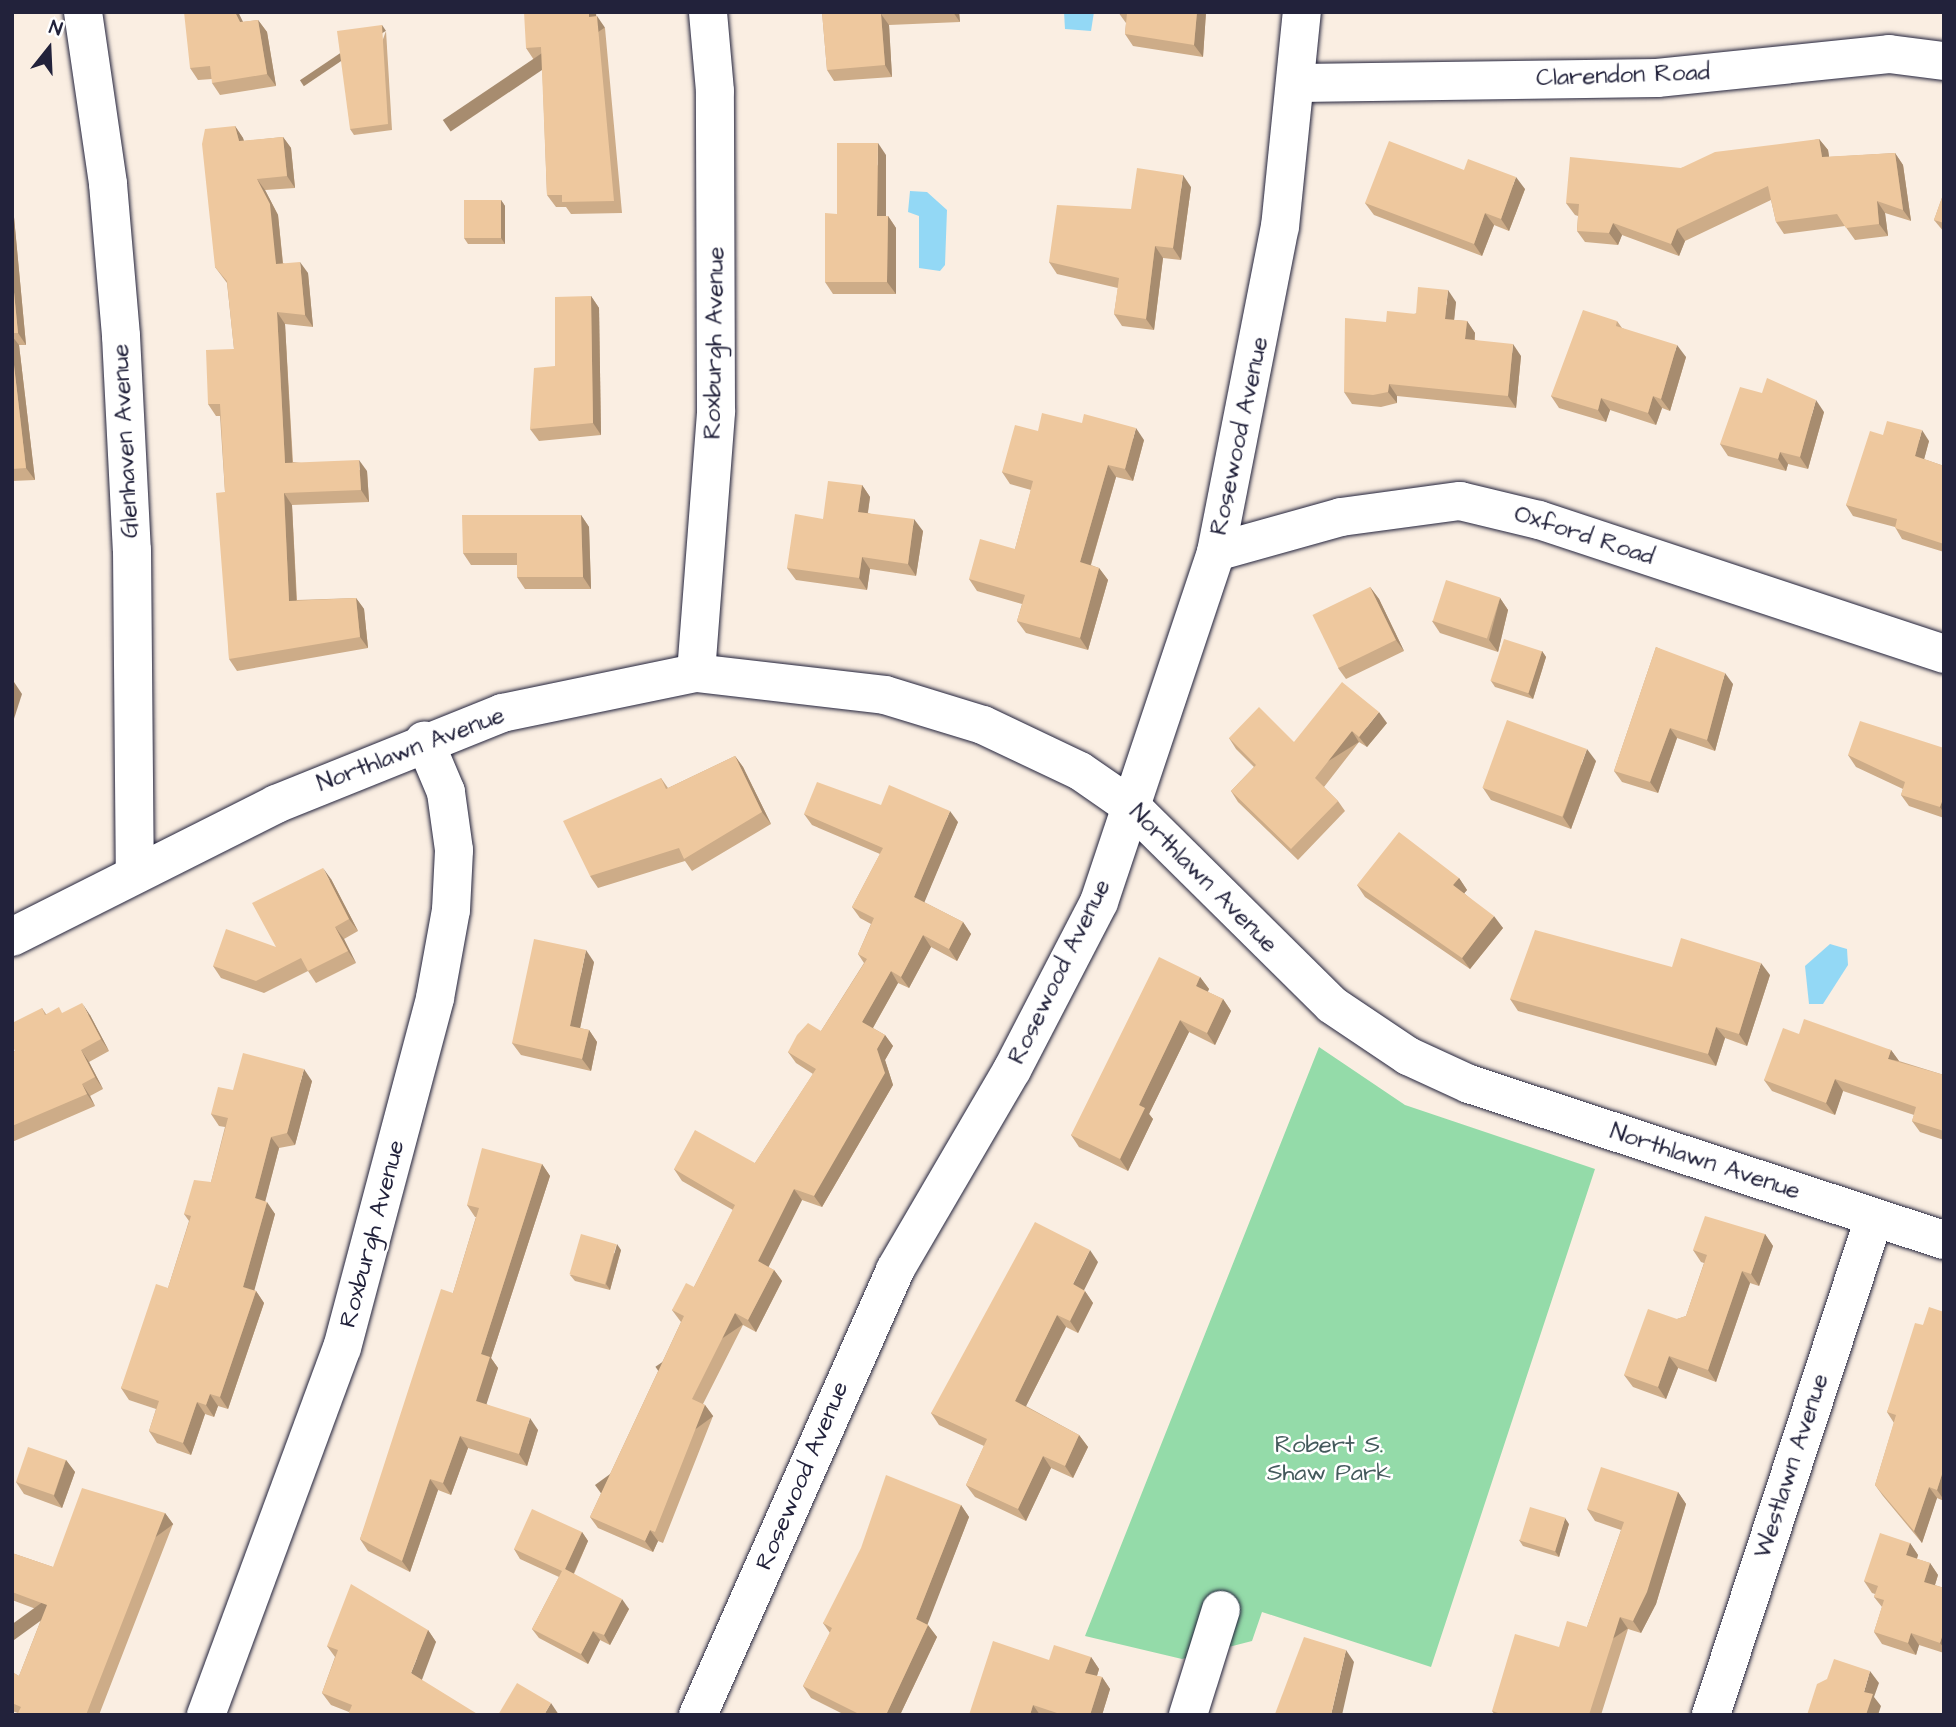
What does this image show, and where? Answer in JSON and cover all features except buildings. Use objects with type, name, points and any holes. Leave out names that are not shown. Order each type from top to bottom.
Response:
[{"type":"street","name":"Glenhaven Avenue","points":[[83,12],[108,184],[121,336],[132,550],[135,872]]},
{"type":"street","name":"Roxburgh Avenue","points":[[696,673],[716,411],[715,91],[708,12]]},
{"type":"street","name":"Rosewood Avenue","points":[[698,1715],[844,1376],[895,1270],[1013,1070],[1099,902],[1216,552],[1256,371],[1300,83],[1302,12]]},
{"type":"street","name":"Clarendon Road","points":[[1300,83],[1657,78],[1889,54],[1944,61]]},
{"type":"street","name":"Oxford Road","points":[[1216,552],[1341,517],[1460,501],[1539,520],[1944,654]]},
{"type":"street","name":"Northlawn Avenue","points":[[12,937],[135,872],[424,740],[593,690],[696,673],[898,698],[983,725],[1080,771],[1132,807],[1332,1005],[1408,1056],[1469,1084],[1944,1240]]},
{"type":"street","name":"Roxburgh Avenue","points":[[206,1715],[342,1348],[435,998],[451,911],[454,850],[446,792],[424,740]]},
{"type":"street","name":"Westlawn Avenue","points":[[1711,1715],[1874,1218]]},
{"type":"street","points":[[1188,1715],[1221,1609]]},
{"type":"street","points":[[223,1671],[233,1715]]},
{"type":"green space","name":"Robert S. Shaw Park","points":[[1319,1047],[1405,1105],[1595,1169],[1431,1667],[1262,1612],[1252,1641],[1182,1659],[1085,1636]]},
{"type":"water","points":[[1064,12],[1094,12],[1091,31],[1065,29]]},
{"type":"water","points":[[910,191],[927,192],[947,210],[945,265],[940,271],[919,268],[919,216],[908,212]]},
{"type":"water","points":[[1830,944],[1847,949],[1848,965],[1823,1004],[1809,1004],[1805,966]]}]
